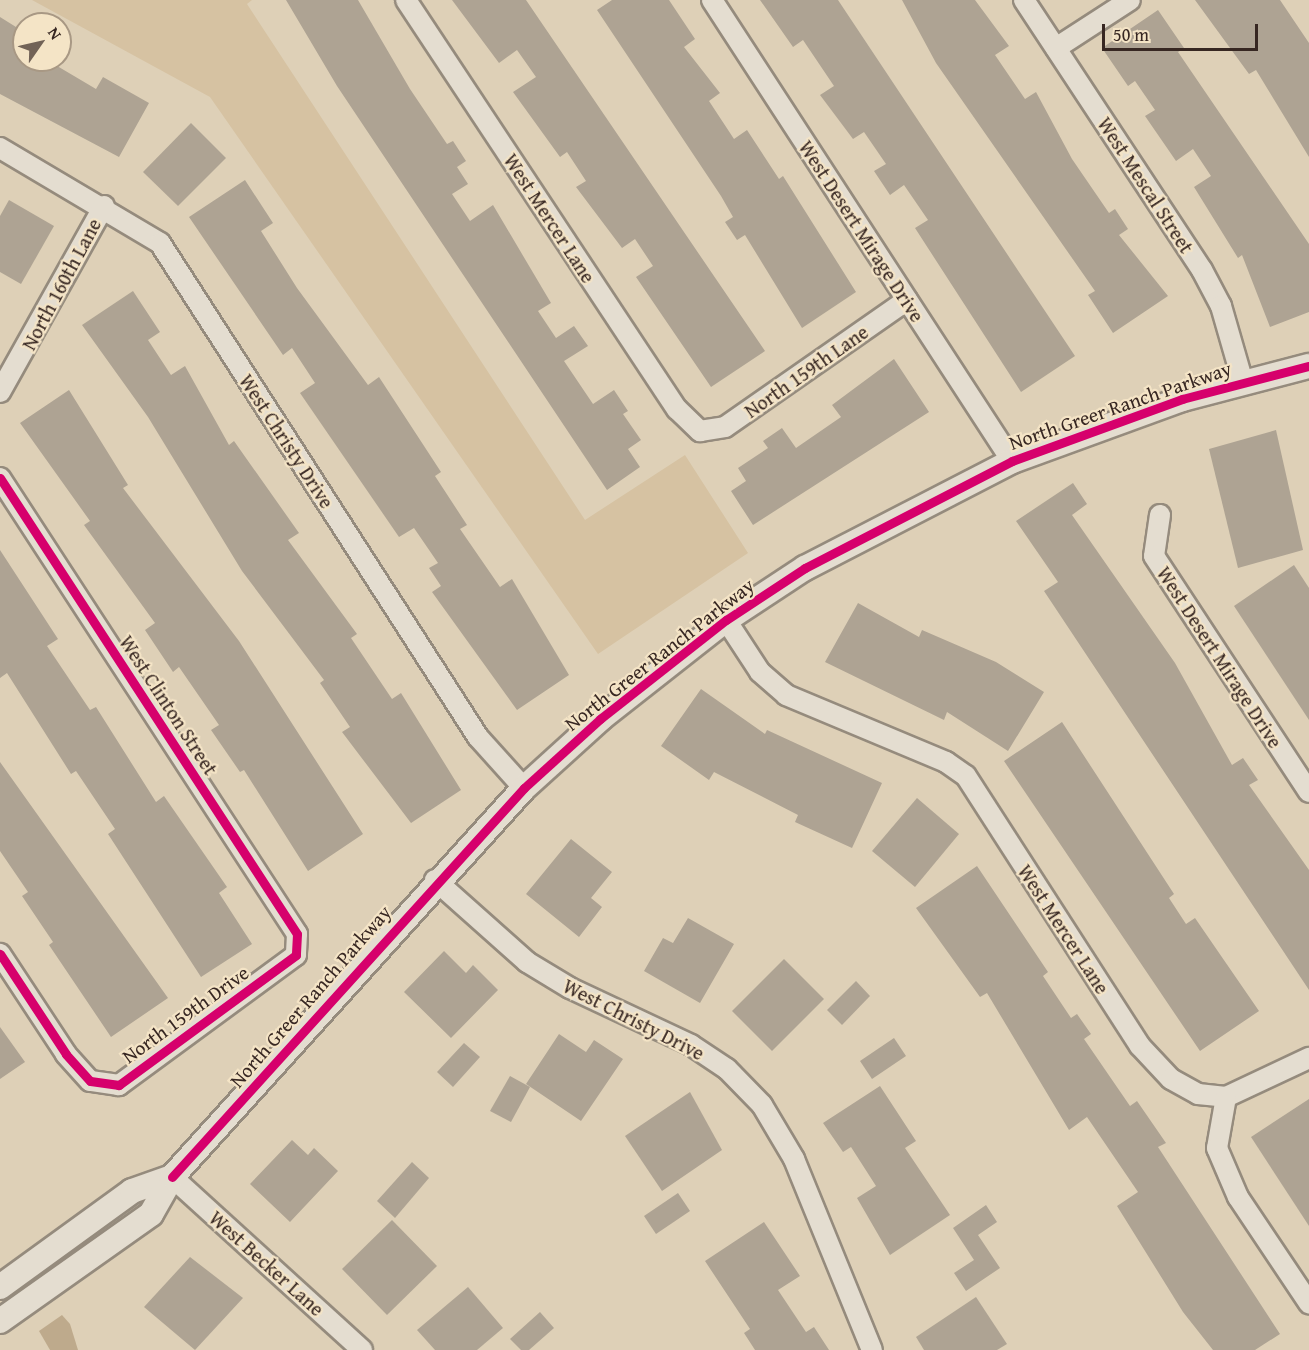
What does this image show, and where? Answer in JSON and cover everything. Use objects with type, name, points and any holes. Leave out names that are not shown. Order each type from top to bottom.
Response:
[{"type":"street","name":"West Mercer Lane","points":[[406,0],[676,409],[700,431]]},
{"type":"street","name":"West Desert Mirage Drive","points":[[712,0],[1011,461]]},
{"type":"street","name":"West Mescal Street","points":[[1024,0],[1202,270],[1221,306],[1243,382]]},
{"type":"street","points":[[1056,48],[1130,0]]},
{"type":"street","name":"West Christy Drive","points":[[0,148],[104,206],[160,243],[478,737],[524,788]]},
{"type":"street","name":"North 160th Lane","points":[[0,392],[104,206]]},
{"type":"street","name":"North 159th Lane","points":[[700,431],[725,427],[907,300]]},
{"type":"street","name":"North Greer Ranch Parkway","points":[[0,1321],[151,1214],[172,1177],[435,880],[524,788],[600,718],[726,621],[805,568],[1011,461],[1243,382],[1309,366]]},
{"type":"street","name":"West Clinton Street","points":[[0,478],[297,934],[296,955]]},
{"type":"street","name":"West Desert Mirage Drive","points":[[1161,514],[1154,556],[1309,792]]},
{"type":"street","name":"West Mercer Lane","points":[[726,621],[760,672],[786,696],[946,762],[966,776],[1140,1046],[1171,1079],[1198,1094],[1226,1097]]},
{"type":"street","name":"West Christy Drive","points":[[435,880],[527,962],[570,988],[691,1045],[727,1069],[762,1105],[794,1159],[872,1350]]},
{"type":"street","name":"North 159th Drive","points":[[0,954],[66,1054],[90,1081],[119,1085],[296,955]]},
{"type":"street","points":[[1309,1059],[1226,1097],[1217,1148],[1238,1197],[1309,1304]]},
{"type":"street","name":"North Greer Ranch Parkway","points":[[0,1287],[132,1191],[172,1177]]},
{"type":"street","name":"West Becker Lane","points":[[172,1177],[362,1350]]},
{"type":"shaded area","points":[[32,0],[252,0],[247,4],[585,520],[685,455],[748,553],[598,654],[210,97],[72,22],[72,12],[54,12]]},
{"type":"shaded area","points":[[62,1315],[70,1324],[78,1350],[50,1350],[39,1331]]},
{"type":"building","points":[[286,0],[358,0],[410,89],[447,144],[453,141],[466,161],[457,167],[468,184],[452,194],[470,221],[493,205],[551,303],[538,311],[556,338],[574,326],[588,346],[564,361],[593,404],[614,390],[628,411],[623,414],[641,440],[628,449],[640,467],[607,490],[337,86]]},
{"type":"building","points":[[452,0],[526,0],[765,351],[711,387],[636,277],[653,266],[635,239],[622,248],[576,187],[586,181],[567,152],[560,157],[513,92],[536,77],[517,50],[499,63]]},
{"type":"building","points":[[612,0],[669,0],[695,39],[684,47],[720,93],[709,101],[734,139],[747,130],[779,179],[783,176],[856,292],[802,328],[745,235],[737,240],[725,222],[733,217],[721,196],[597,10]]},
{"type":"building","points":[[760,0],[838,0],[1075,356],[1021,392],[915,228],[928,220],[904,185],[890,195],[874,171],[886,164],[864,132],[853,139],[820,95],[834,86],[803,40],[793,47]]},
{"type":"building","points":[[902,0],[975,0],[1009,46],[995,55],[1025,99],[1036,92],[1072,159],[1109,213],[1115,209],[1128,229],[1119,235],[1168,296],[1113,333],[1088,295],[1095,291],[936,63]]},
{"type":"building","points":[[1195,0],[1280,0],[1309,43],[1309,157],[1256,70],[1249,74]]},
{"type":"building","points":[[1158,10],[1184,48],[1178,52],[1309,244],[1309,312],[1270,327],[1242,255],[1238,258],[1194,187],[1211,176],[1193,149],[1176,161],[1145,116],[1155,110],[1135,81],[1128,86],[1102,48]]},
{"type":"building","points":[[0,17],[12,24],[12,72],[67,72],[96,89],[103,77],[149,103],[119,157],[0,94]]},
{"type":"building","points":[[191,123],[226,158],[178,206],[143,172]]},
{"type":"building","points":[[245,180],[273,223],[261,231],[297,288],[368,385],[379,377],[441,472],[435,476],[467,525],[460,529],[500,587],[512,579],[569,675],[517,710],[432,592],[441,586],[429,568],[438,563],[414,528],[399,537],[300,393],[315,383],[292,348],[283,355],[189,217]]},
{"type":"building","points":[[9,200],[54,226],[21,284],[0,272],[0,216]]},
{"type":"building","points":[[133,291],[160,332],[148,340],[171,375],[185,366],[229,445],[234,441],[299,533],[288,540],[357,634],[351,638],[392,699],[401,693],[461,790],[411,823],[342,732],[350,727],[320,683],[324,680],[242,571],[148,417],[82,325]]},
{"type":"building","points":[[894,359],[929,412],[753,525],[731,491],[746,481],[738,468],[768,448],[763,441],[782,428],[796,448],[841,417],[832,405]]},
{"type":"building","points":[[69,390],[128,485],[123,488],[239,641],[363,834],[308,871],[244,770],[240,772],[211,730],[219,725],[179,667],[173,672],[145,630],[155,623],[84,525],[90,521],[20,423]]},
{"type":"building","points":[[1276,430],[1303,550],[1238,568],[1209,449]]},
{"type":"building","points":[[1073,483],[1087,504],[1072,515],[1175,663],[1232,765],[1243,758],[1258,780],[1249,785],[1309,870],[1309,990],[1044,591],[1058,582],[1016,521]]},
{"type":"building","points":[[0,550],[58,639],[47,646],[90,710],[96,707],[156,802],[164,796],[227,887],[219,893],[252,944],[201,977],[108,834],[115,829],[76,771],[71,774],[7,673],[0,678]]},
{"type":"building","points":[[1294,565],[1309,588],[1309,720],[1234,606]]},
{"type":"building","points":[[858,603],[919,637],[922,630],[996,662],[1044,692],[1008,751],[947,712],[944,720],[825,662]]},
{"type":"building","points":[[701,689],[765,734],[767,730],[882,783],[852,848],[795,822],[798,815],[714,772],[709,780],[661,746]]},
{"type":"building","points":[[1062,722],[1174,894],[1169,898],[1186,924],[1195,918],[1259,1011],[1200,1051],[1004,761]]},
{"type":"building","points":[[0,762],[168,998],[111,1037],[49,945],[53,942],[22,896],[28,892],[0,851]]},
{"type":"building","points":[[917,798],[959,834],[915,887],[872,851]]},
{"type":"building","points":[[571,839],[612,872],[591,898],[602,907],[579,937],[526,894]]},
{"type":"building","points":[[977,866],[1048,972],[1043,976],[1071,1018],[1077,1014],[1091,1034],[1084,1039],[1130,1106],[1137,1101],[1166,1143],[1158,1147],[1280,1334],[1255,1350],[1213,1350],[1183,1312],[1117,1206],[1138,1192],[1087,1117],[1069,1130],[987,993],[980,997],[916,908]]},
{"type":"building","points":[[688,918],[734,944],[700,1003],[644,971],[663,938],[673,943]]},
{"type":"building","points":[[444,951],[466,973],[473,965],[498,990],[451,1038],[404,992]]},
{"type":"building","points":[[784,959],[824,999],[772,1051],[732,1011]]},
{"type":"building","points":[[856,981],[870,996],[842,1025],[827,1010]]},
{"type":"building","points":[[0,1027],[25,1062],[0,1079]]},
{"type":"building","points":[[559,1034],[586,1052],[594,1040],[623,1059],[581,1121],[526,1084]]},
{"type":"building","points":[[894,1038],[906,1056],[872,1079],[860,1061]]},
{"type":"building","points":[[464,1043],[480,1057],[453,1087],[437,1072]]},
{"type":"building","points":[[510,1076],[530,1087],[511,1122],[490,1111]]},
{"type":"building","points":[[880,1086],[916,1141],[905,1148],[950,1215],[890,1255],[857,1198],[876,1186],[851,1147],[843,1152],[823,1123]]},
{"type":"building","points":[[690,1092],[722,1150],[662,1191],[625,1136]]},
{"type":"building","points":[[1309,1099],[1309,1226],[1251,1137]]},
{"type":"building","points":[[292,1140],[308,1155],[314,1148],[338,1171],[290,1222],[250,1184]]},
{"type":"building","points":[[412,1162],[429,1178],[395,1218],[377,1201]]},
{"type":"building","points":[[678,1193],[690,1211],[656,1234],[644,1216]]},
{"type":"building","points":[[986,1205],[997,1222],[978,1235],[1000,1268],[966,1291],[954,1273],[974,1260],[953,1228]]},
{"type":"building","points":[[392,1220],[437,1266],[387,1315],[342,1269]]},
{"type":"building","points":[[764,1222],[800,1276],[778,1290],[806,1332],[814,1327],[829,1350],[755,1350],[744,1333],[750,1329],[705,1261]]},
{"type":"building","points":[[190,1257],[243,1298],[195,1350],[144,1307]]},
{"type":"building","points":[[468,1287],[503,1328],[477,1350],[435,1350],[417,1330]]},
{"type":"building","points":[[976,1297],[1007,1344],[997,1350],[924,1350],[916,1337]]},
{"type":"building","points":[[540,1312],[554,1328],[529,1350],[521,1350],[510,1339]]},
{"type":"cycle path","points":[[172,1177],[524,788],[600,719],[726,620],[805,568],[1012,461],[1182,399],[1309,366]]},
{"type":"cycle path","points":[[0,478],[297,934],[296,955],[119,1085],[90,1081],[66,1054],[0,954]]}]
